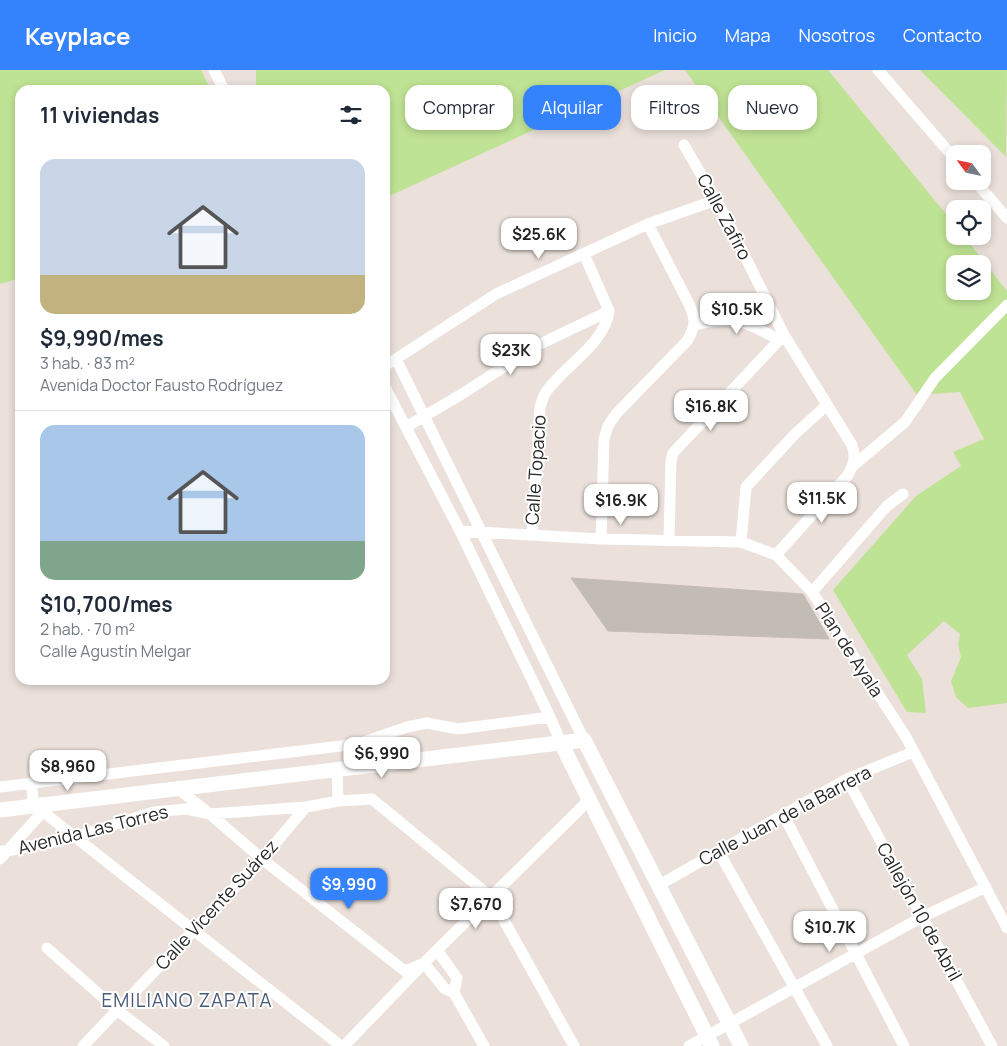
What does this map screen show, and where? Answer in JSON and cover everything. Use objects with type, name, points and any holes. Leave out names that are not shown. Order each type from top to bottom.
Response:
[{"type":"street","points":[[214,70],[222,85]]},
{"type":"street","points":[[878,70],[946,149]]},
{"type":"street","name":"Calle Zafiro","points":[[684,145],[716,200],[782,338],[852,445],[855,455],[851,470]]},
{"type":"street","points":[[983,190],[1007,218]]},
{"type":"street","points":[[390,363],[496,294],[648,224],[716,200]]},
{"type":"street","points":[[600,539],[604,439],[608,426],[633,394],[687,340],[694,324],[694,317],[689,304],[648,224]]},
{"type":"street","points":[[406,427],[425,417],[536,346],[609,311],[584,254]]},
{"type":"street","points":[[460,532],[532,534],[600,539],[741,542],[776,555],[851,470],[906,422],[935,378],[1007,305]]},
{"type":"street","name":"Calle Topacio","points":[[532,534],[540,406],[545,393],[597,338],[608,319],[609,311]]},
{"type":"street","points":[[669,540],[671,461],[673,453],[782,338],[736,321],[721,320],[694,324]]},
{"type":"street","points":[[396,359],[584,740],[741,1046]]},
{"type":"street","points":[[390,397],[460,532],[561,743],[709,1041]]},
{"type":"street","points":[[741,542],[746,487],[795,434],[827,405]]},
{"type":"street","points":[[812,592],[887,506],[903,494]]},
{"type":"street","name":"Plan de Ayala","points":[[776,555],[812,592],[906,737],[1007,928]]},
{"type":"street","points":[[0,787],[358,744],[407,727],[428,723],[458,729],[550,717]]},
{"type":"street","name":"Avenida Las Torres","points":[[0,810],[42,807],[176,788],[584,740]]},
{"type":"street","name":"Calle Juan de la Barrera","points":[[659,885],[847,779],[913,752]]},
{"type":"street","points":[[337,770],[338,801]]},
{"type":"street","name":"Callejón 10 de Abril","points":[[847,779],[992,1046]]},
{"type":"street","points":[[31,783],[42,807],[74,837],[342,1046],[589,798]]},
{"type":"street","points":[[176,788],[210,814],[262,859],[406,971],[424,962]]},
{"type":"street","points":[[306,807],[338,801],[372,799],[491,897],[574,1046]]},
{"type":"street","points":[[2,854],[42,807]]},
{"type":"street","name":"Avenida Las Torres","points":[[2,854],[74,837],[154,812],[186,809],[210,814],[306,807]]},
{"type":"street","name":"Calle Vicente Suárez","points":[[83,1046],[262,859],[306,807]]},
{"type":"street","points":[[784,816],[904,1046]]},
{"type":"street","points":[[719,852],[827,1046]]},
{"type":"street","points":[[689,1046],[709,1041],[729,1024],[795,987],[922,917],[986,887]]},
{"type":"street","points":[[47,948],[117,1010],[164,1046]]},
{"type":"street","points":[[437,950],[457,978],[454,993]]},
{"type":"street","points":[[424,962],[444,988],[454,993],[484,1046]]},
{"type":"green space","points":[[0,70],[201,70],[208,85],[15,85],[15,280],[0,284]]},
{"type":"green space","points":[[256,70],[665,70],[621,90],[621,85],[523,85],[523,130],[534,130],[390,196],[390,85],[256,85]]},
{"type":"green space","points":[[685,70],[828,70],[946,214],[946,245],[971,245],[979,255],[946,255],[946,300],[991,300],[991,271],[1007,291],[1007,703],[968,708],[956,697],[951,681],[961,657],[958,645],[960,634],[944,621],[907,655],[922,679],[926,713],[907,712],[833,590],[916,496],[961,466],[953,452],[984,439],[960,392],[917,395],[718,116],[718,85],[696,85]]},
{"type":"green space","points":[[920,70],[1007,70],[1006,157]]},
{"type":"building","points":[[571,578],[803,594],[829,639],[608,631]]},
{"type":"district","name":"EMILIANO ZAPATA","points":[[187,1000]]}]
